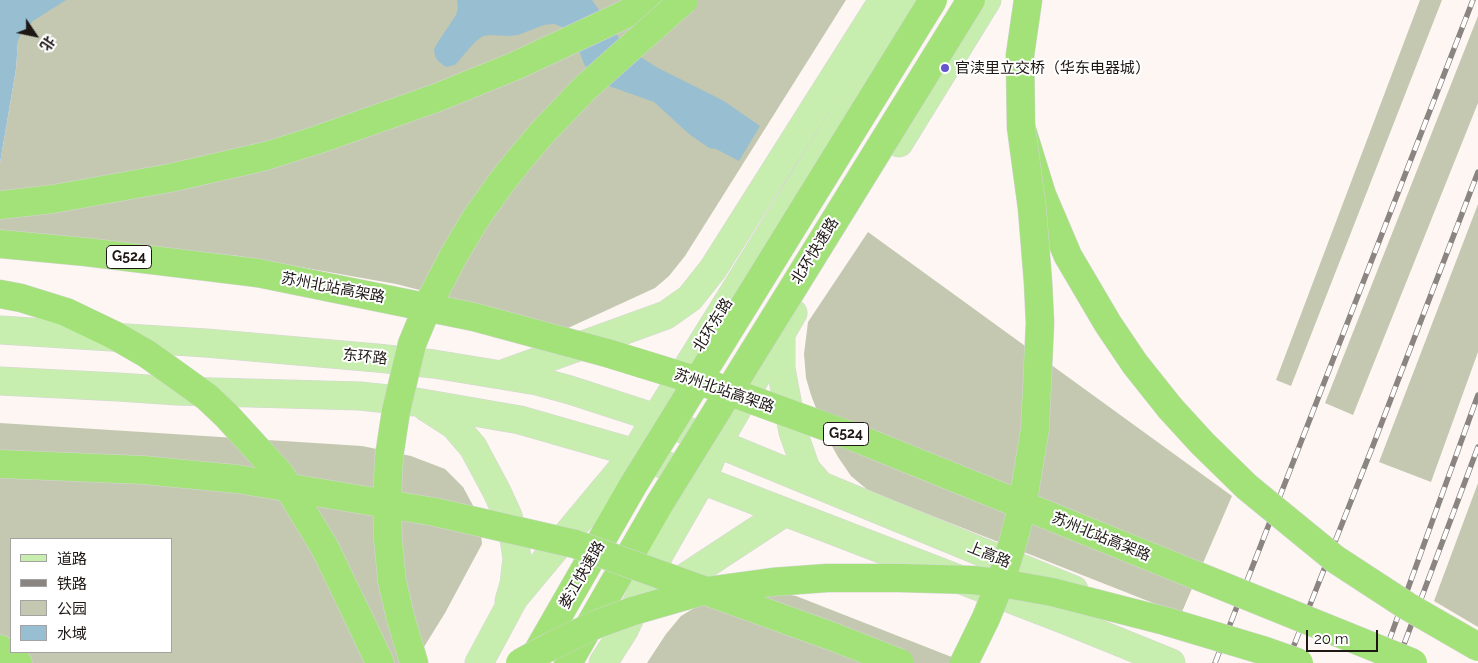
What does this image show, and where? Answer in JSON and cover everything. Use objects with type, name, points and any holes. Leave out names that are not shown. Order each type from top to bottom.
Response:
[{"type":"highway","points":[[0,205],[53,199],[170,178],[266,156],[436,98],[515,66],[652,0]]},
{"type":"highway","points":[[414,663],[392,581],[387,501],[389,456],[396,411],[412,344],[428,304],[444,272],[476,218],[501,183],[542,133],[585,88],[684,0]]},
{"type":"highway","name":"北环快速路","points":[[632,487],[933,0]]},
{"type":"highway","name":"北环快速路","points":[[568,663],[660,503],[971,0]]},
{"type":"highway","points":[[964,663],[986,618],[1001,581],[1013,542],[1023,499],[1034,429],[1040,323],[1032,208],[1021,127],[1020,55],[1028,0]]},
{"type":"highway","points":[[1021,127],[1042,195],[1068,256],[1108,324],[1170,408],[1202,444],[1247,487],[1335,559],[1407,606],[1478,647]]},
{"type":"highway","name":"苏州北站高架路","points":[[0,244],[86,252],[258,273],[474,317],[606,352],[714,386],[854,437],[1413,663]]},
{"type":"highway","points":[[0,294],[21,298],[66,312],[114,335],[147,354],[183,379],[207,397],[226,415],[280,474],[295,498],[325,548],[380,663]]},
{"type":"highway","points":[[0,464],[142,470],[237,479],[434,512],[575,544],[900,663]]},
{"type":"highway","name":"娄江快速路","points":[[532,663],[632,487]]},
{"type":"highway","points":[[520,663],[550,646],[597,624],[633,611],[699,592],[772,582],[827,578],[900,578],[972,580],[1052,592],[1165,620],[1299,663]]},
{"type":"main road","points":[[501,375],[666,315],[690,298],[713,269],[884,0]]},
{"type":"main road","name":"北环东路","points":[[478,663],[520,591],[635,453],[915,0]]},
{"type":"main road","points":[[603,663],[624,630],[660,553],[702,480],[718,444],[786,324],[987,0]]},
{"type":"main road","points":[[713,269],[739,284],[786,324]]},
{"type":"main road","points":[[786,324],[781,369],[793,432],[806,468],[822,486]]},
{"type":"main road","name":"东环路","points":[[0,330],[206,343],[434,364],[537,381],[570,390],[656,418],[718,444]]},
{"type":"main road","points":[[0,381],[177,392],[360,396],[416,402],[520,420],[635,453],[1171,663]]},
{"type":"main road","points":[[416,402],[454,425],[473,447],[508,516],[517,558],[514,584],[504,617]]},
{"type":"main road","name":"上高路","points":[[718,444],[1076,591],[1262,663]]},
{"type":"main road","points":[[624,630],[666,589],[785,512]]},
{"type":"green space","points":[[21,0],[846,0],[685,256],[669,276],[655,288],[568,328],[396,284],[238,256],[0,231],[0,163],[16,69]]},
{"type":"green space","points":[[1420,0],[1442,0],[1291,386],[1276,380]]},
{"type":"green space","points":[[1478,16],[1478,103],[1353,415],[1325,403]]},
{"type":"green space","points":[[1478,204],[1478,352],[1431,482],[1379,462]]},
{"type":"green space","points":[[868,232],[1232,496],[1181,614],[869,491],[851,476],[827,437],[806,378],[804,354],[808,322]]},
{"type":"green space","points":[[0,423],[362,446],[411,456],[445,469],[463,487],[477,513],[482,544],[445,613],[414,663],[0,663]]},
{"type":"green space","points":[[1478,483],[1478,627],[1434,601]]},
{"type":"green space","points":[[776,592],[796,596],[967,663],[647,663],[666,634],[681,616],[699,605]]},
{"type":"water","points":[[0,0],[66,0],[33,21],[21,34],[18,41],[16,69],[0,163]]},
{"type":"water","points":[[457,0],[592,0],[619,38],[636,54],[658,68],[724,101],[760,126],[739,161],[716,149],[709,148],[689,134],[654,102],[606,85],[588,70],[576,42],[568,31],[554,24],[544,25],[518,35],[483,36],[475,42],[455,65],[446,67],[438,61],[434,50],[456,15],[458,8]]},
{"type":"railway","points":[[1215,663],[1473,0]]},
{"type":"railway","points":[[1287,663],[1478,172]]},
{"type":"railway","points":[[1381,663],[1478,395]]},
{"type":"railway","points":[[1397,663],[1478,447]]},
{"type":"place","name":"官渎里立交桥（华东电器城）","points":[[945,68]]}]
